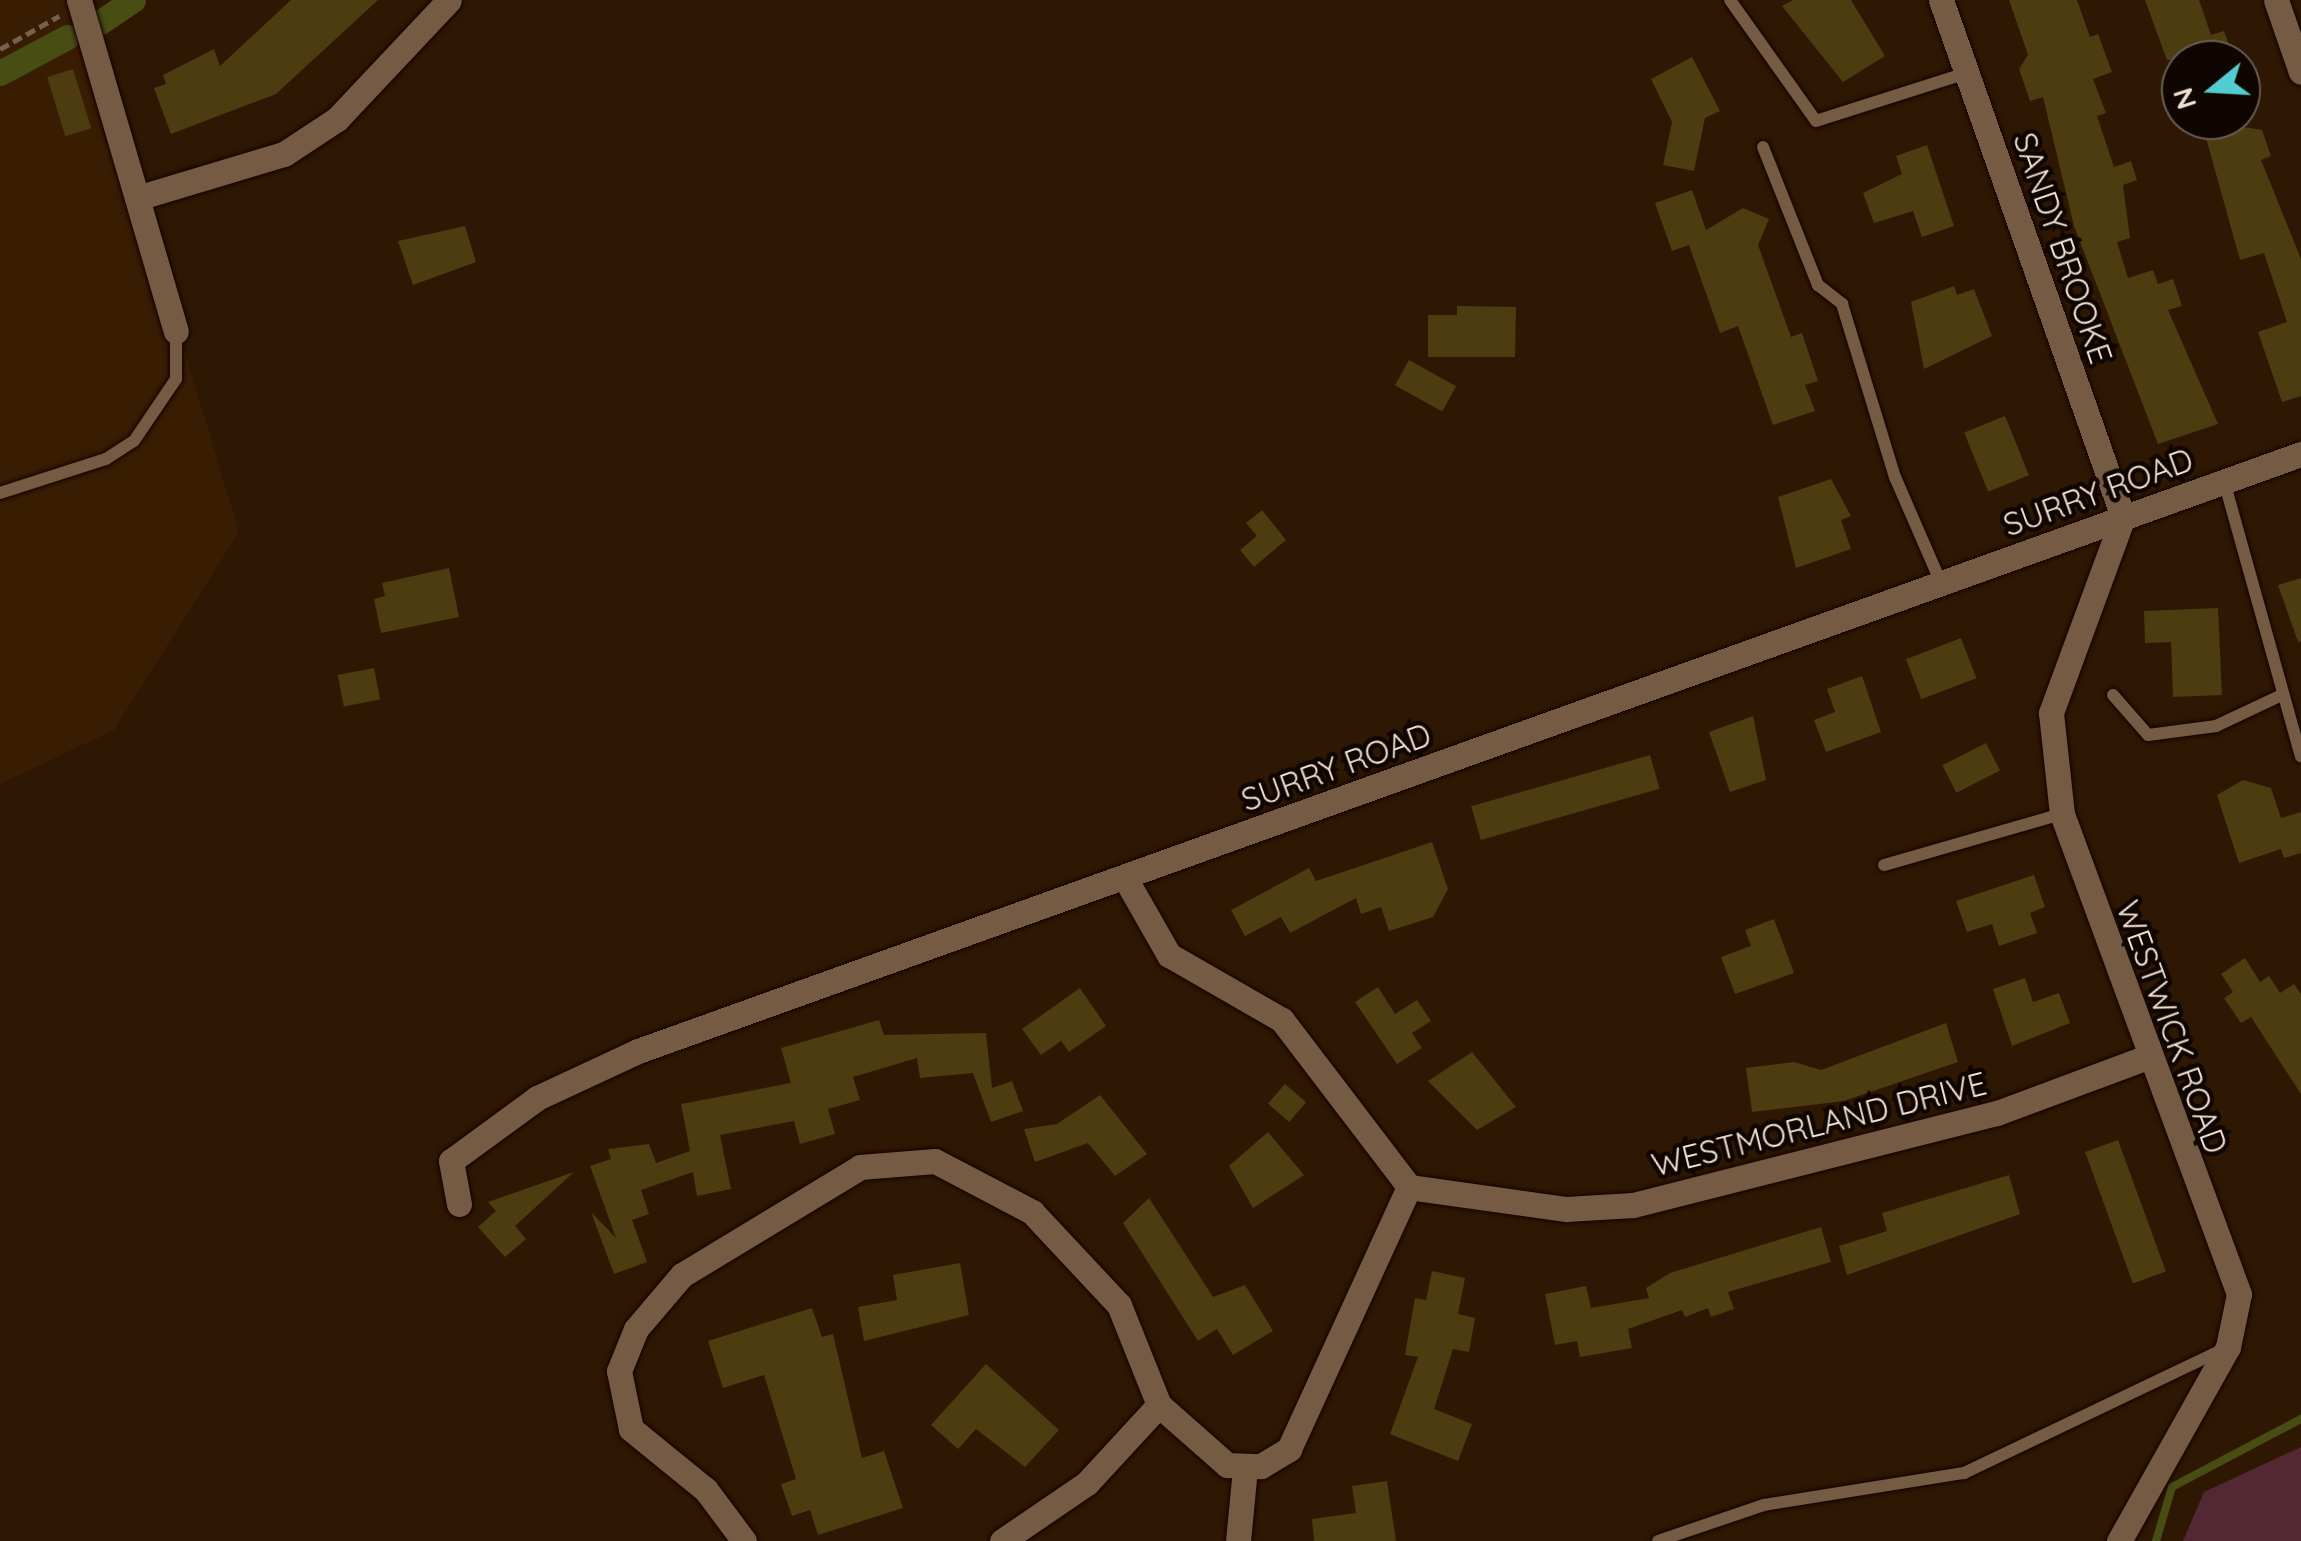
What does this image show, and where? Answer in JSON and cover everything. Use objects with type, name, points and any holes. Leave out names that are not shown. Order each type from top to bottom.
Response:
[{"type":"street","points":[[137,198],[284,154],[338,119],[449,0]]},
{"type":"street","name":"SANDY BROOKE","points":[[1941,0],[2123,517]]},
{"type":"street","points":[[2276,0],[2301,72]]},
{"type":"street","points":[[80,3],[176,331]]},
{"type":"street","name":"SURRY ROAD","points":[[460,1204],[451,1161],[537,1098],[638,1051],[2301,454]]},
{"type":"street","name":"WESTWICK ROAD","points":[[2118,1541],[2228,1347],[2238,1294],[2144,1058],[2062,814],[2051,713],[2123,517]]},
{"type":"street","points":[[744,1541],[706,1490],[631,1429],[618,1371],[636,1328],[682,1276],[778,1209],[860,1167],[935,1161],[1032,1212],[1118,1305],[1158,1405],[1210,1455],[1245,1468],[1298,1439],[1410,1187],[1282,1020],[1169,955],[1126,878]]},
{"type":"street","name":"WESTMORLAND DRIVE","points":[[1410,1187],[1532,1207],[1632,1205],[1998,1113],[2144,1058]]},
{"type":"street","points":[[1002,1541],[1087,1483],[1158,1405]]},
{"type":"street","points":[[1238,1541],[1245,1468]]},
{"type":"lane","points":[[1730,0],[1816,121],[1966,73]]},
{"type":"lane","points":[[1763,147],[1818,285],[1842,304],[1895,478],[1941,582]]},
{"type":"lane","points":[[0,493],[134,441],[176,378],[176,331]]},
{"type":"lane","points":[[2224,481],[2301,756]]},
{"type":"lane","points":[[2113,695],[2148,735],[2216,726],[2282,695]]},
{"type":"lane","points":[[1884,865],[2062,814]]},
{"type":"lane","points":[[1658,1541],[1764,1504],[1964,1473],[2228,1347]]},
{"type":"path","points":[[0,48],[80,3]]},
{"type":"shaded area","points":[[0,0],[79,0],[239,532],[114,730],[0,784]]},
{"type":"shaded area","points":[[2301,1447],[2301,1541],[2183,1541],[2204,1492]]},
{"type":"building","points":[[291,0],[378,0],[276,94],[171,134],[154,88],[166,84],[163,75],[214,49],[220,66]]},
{"type":"building","points":[[1793,0],[1851,0],[1885,56],[1843,82],[1782,6]]},
{"type":"building","points":[[2009,0],[2077,0],[2090,37],[2098,34],[2112,72],[2093,79],[2106,113],[2097,116],[2114,167],[2131,161],[2137,180],[2123,185],[2130,238],[2117,242],[2128,278],[2153,270],[2158,284],[2173,279],[2182,306],[2168,310],[2218,424],[2158,444],[2074,226],[2043,97],[2030,101],[2019,69],[2028,55]]},
{"type":"building","points":[[2145,0],[2199,0],[2211,35],[2224,31],[2227,40],[2161,40],[2161,44]]},
{"type":"building","points":[[1692,57],[1720,111],[1705,118],[1694,171],[1663,165],[1672,122],[1651,79]]},
{"type":"building","points":[[73,69],[91,128],[65,136],[47,77]]},
{"type":"building","points":[[2262,130],[2271,156],[2261,160],[2301,259],[2301,396],[2282,402],[2258,332],[2287,322],[2264,253],[2240,260],[2207,140],[2261,140]]},
{"type":"building","points":[[1927,145],[1954,226],[1922,237],[1913,211],[1874,223],[1863,193],[1902,174],[1896,156]]},
{"type":"building","points":[[1692,190],[1706,230],[1743,208],[1769,219],[1758,245],[1791,337],[1802,333],[1818,381],[1805,385],[1815,411],[1773,425],[1738,326],[1720,333],[1689,245],[1672,251],[1655,203]]},
{"type":"building","points":[[465,226],[476,262],[413,285],[398,241]]},
{"type":"building","points":[[1954,286],[1957,295],[1974,289],[1992,336],[1924,369],[1911,302]]},
{"type":"building","points":[[1457,306],[1516,307],[1515,357],[1428,357],[1428,315],[1457,315]]},
{"type":"building","points":[[1409,360],[1456,386],[1442,412],[1395,385]]},
{"type":"building","points":[[2005,416],[2029,475],[1988,492],[1964,432]]},
{"type":"building","points":[[1831,479],[1851,516],[1841,520],[1851,549],[1796,568],[1778,497]]},
{"type":"building","points":[[1262,510],[1286,540],[1254,567],[1240,550],[1257,536],[1246,523]]},
{"type":"building","points":[[449,568],[459,617],[381,633],[374,599],[385,596],[382,583]]},
{"type":"building","points":[[2301,578],[2301,641],[2298,642],[2278,585]]},
{"type":"building","points":[[2218,608],[2222,695],[2173,697],[2171,642],[2145,643],[2144,611]]},
{"type":"building","points":[[1961,638],[1976,678],[1921,699],[1906,659]]},
{"type":"building","points":[[374,668],[380,699],[344,706],[338,675]]},
{"type":"building","points":[[1862,676],[1881,732],[1826,752],[1814,720],[1835,712],[1827,689]]},
{"type":"building","points":[[1753,716],[1766,780],[1730,792],[1709,732]]},
{"type":"building","points":[[1986,743],[2000,771],[1956,793],[1942,765]]},
{"type":"building","points":[[1650,755],[1660,789],[1481,840],[1471,806]]},
{"type":"building","points":[[2243,780],[2271,788],[2281,818],[2301,812],[2301,853],[2284,858],[2281,849],[2239,863],[2217,795]]},
{"type":"building","points":[[1432,842],[1448,889],[1433,917],[1389,931],[1381,907],[1361,914],[1356,898],[1290,933],[1281,917],[1245,936],[1231,910],[1309,868],[1316,881]]},
{"type":"building","points":[[2034,875],[2045,907],[2030,913],[2037,933],[1999,946],[1992,924],[1967,932],[1956,901]]},
{"type":"building","points":[[1774,919],[1794,973],[1735,994],[1721,957],[1751,946],[1745,930]]},
{"type":"building","points":[[2245,958],[2260,982],[2269,976],[2280,993],[2294,984],[2301,994],[2301,1094],[2251,1017],[2241,1023],[2224,998],[2233,992],[2221,974]]},
{"type":"building","points":[[2025,978],[2033,1002],[2059,993],[2070,1023],[2012,1046],[1993,989]]},
{"type":"building","points":[[1378,987],[1395,1014],[1417,1000],[1431,1021],[1412,1033],[1422,1048],[1397,1064],[1355,1002]]},
{"type":"building","points":[[1080,988],[1106,1026],[1069,1052],[1061,1041],[1041,1055],[1022,1029]]},
{"type":"building","points":[[879,1020],[884,1035],[986,1033],[992,1088],[1012,1081],[1023,1111],[991,1122],[973,1073],[920,1078],[917,1058],[853,1077],[860,1100],[828,1109],[835,1134],[800,1144],[794,1121],[720,1135],[731,1189],[697,1196],[693,1172],[641,1190],[649,1214],[632,1220],[647,1262],[614,1274],[591,1212],[616,1238],[590,1166],[611,1159],[608,1149],[649,1144],[656,1163],[690,1151],[681,1104],[791,1083],[781,1048]]},
{"type":"building","points":[[1946,1023],[1958,1062],[1844,1101],[1752,1112],[1746,1068],[1794,1062],[1821,1070]]},
{"type":"building","points":[[1472,1052],[1516,1107],[1477,1130],[1428,1081]]},
{"type":"building","points":[[1285,1084],[1306,1102],[1289,1122],[1268,1104]]},
{"type":"building","points":[[1100,1095],[1147,1154],[1115,1176],[1088,1143],[1035,1162],[1024,1129],[1057,1124]]},
{"type":"building","points":[[1268,1132],[1304,1175],[1253,1208],[1229,1166]]},
{"type":"building","points":[[2118,1140],[2166,1272],[2133,1284],[2085,1152]]},
{"type":"building","points":[[574,1172],[515,1226],[526,1239],[505,1257],[478,1227],[496,1211],[488,1202]]},
{"type":"building","points":[[2009,1175],[2020,1214],[1847,1275],[1839,1246],[1887,1231],[1882,1213]]},
{"type":"building","points":[[1149,1198],[1213,1297],[1245,1285],[1273,1331],[1233,1355],[1217,1329],[1198,1341],[1123,1223]]},
{"type":"building","points":[[1821,1227],[1831,1262],[1728,1292],[1734,1309],[1711,1317],[1708,1308],[1685,1317],[1682,1310],[1628,1329],[1632,1348],[1580,1357],[1577,1341],[1555,1345],[1545,1294],[1586,1286],[1591,1308],[1649,1298],[1646,1288],[1670,1273]]},
{"type":"building","points":[[960,1263],[969,1315],[864,1341],[858,1307],[897,1300],[893,1275]]},
{"type":"building","points":[[1432,1271],[1465,1278],[1458,1314],[1475,1318],[1469,1352],[1453,1349],[1434,1409],[1472,1424],[1458,1461],[1390,1434],[1418,1357],[1405,1355],[1415,1298],[1426,1300]]},
{"type":"building","points":[[812,1308],[822,1337],[833,1334],[862,1458],[884,1451],[903,1508],[818,1535],[810,1510],[792,1516],[781,1484],[796,1479],[764,1375],[723,1388],[708,1341]]},
{"type":"building","points":[[986,1364],[1059,1430],[1025,1467],[976,1429],[958,1449],[931,1425]]},
{"type":"building","points":[[1387,1481],[1396,1541],[1314,1541],[1312,1519],[1356,1513],[1352,1486]]},
{"type":"waterway","points":[[99,23],[133,0]]},
{"type":"waterway","points":[[0,73],[67,37]]},
{"type":"waterway","points":[[2156,1541],[2172,1487],[2301,1419]]}]
